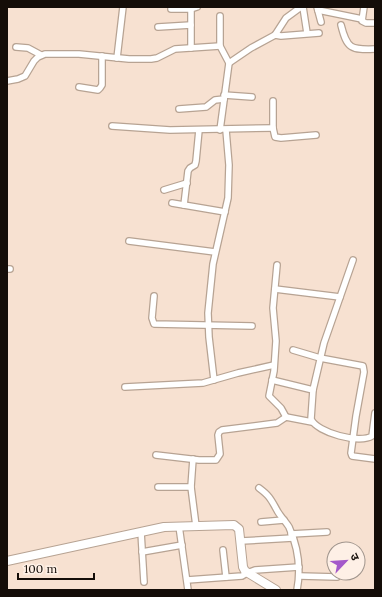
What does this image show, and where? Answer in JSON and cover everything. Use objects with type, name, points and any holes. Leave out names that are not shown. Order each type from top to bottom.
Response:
[{"type":"street","points":[[117,58],[123,7]]},
{"type":"street","points":[[171,9],[191,9],[197,7]]},
{"type":"street","points":[[229,63],[251,48],[275,35],[286,18],[302,7],[307,33]]},
{"type":"street","points":[[362,19],[364,7]]},
{"type":"street","points":[[321,22],[318,8],[362,19],[364,22],[375,23]]},
{"type":"street","points":[[191,9],[191,48]]},
{"type":"street","points":[[220,16],[220,46],[229,63],[220,130]]},
{"type":"street","points":[[158,27],[191,25]]},
{"type":"street","points":[[341,25],[345,40],[351,47],[359,50],[375,49]]},
{"type":"street","points":[[275,35],[281,36],[318,32]]},
{"type":"street","points":[[16,47],[28,48],[41,55],[78,54],[117,58],[151,59],[157,58],[175,49],[220,46]]},
{"type":"street","points":[[7,81],[25,76],[34,61],[41,55]]},
{"type":"street","points":[[79,87],[98,90],[100,88],[102,85],[102,56]]},
{"type":"street","points":[[179,109],[206,107],[215,100],[224,97],[252,97]]},
{"type":"street","points":[[273,101],[274,136],[277,138],[316,135]]},
{"type":"street","points":[[112,126],[170,130],[273,128]]},
{"type":"street","points":[[184,205],[189,169],[196,165],[199,130]]},
{"type":"street","points":[[214,380],[208,326],[215,252],[228,198],[229,157],[226,130]]},
{"type":"street","points":[[164,190],[187,183]]},
{"type":"street","points":[[172,203],[225,212]]},
{"type":"street","points":[[129,241],[215,252]]},
{"type":"street","points":[[312,422],[311,414],[313,390],[320,358],[327,331],[353,260]]},
{"type":"street","points":[[277,266],[273,315],[277,335],[269,396],[281,408],[286,417]]},
{"type":"street","points":[[275,289],[340,297]]},
{"type":"street","points":[[154,296],[152,318],[154,324],[252,326]]},
{"type":"street","points":[[293,350],[320,358],[360,364],[365,368],[351,453],[352,456],[375,459]]},
{"type":"street","points":[[125,387],[203,383],[274,365]]},
{"type":"street","points":[[272,380],[313,390]]},
{"type":"street","points":[[156,454],[213,460],[219,458],[218,432],[222,430],[278,423],[286,417],[312,422],[338,436],[366,438],[372,436],[375,413]]},
{"type":"street","points":[[193,459],[191,487],[196,526]]},
{"type":"street","points":[[158,487],[191,487]]},
{"type":"street","points":[[259,488],[271,498],[292,536],[300,576],[297,590]]},
{"type":"street","points":[[261,522],[284,520]]},
{"type":"street","points":[[179,526],[188,590]]},
{"type":"street","points":[[7,561],[164,527],[234,526],[239,529],[243,567],[247,573],[272,589]]},
{"type":"street","points":[[141,532],[144,582]]},
{"type":"street","points":[[241,542],[327,532]]},
{"type":"street","points":[[142,552],[182,546]]},
{"type":"street","points":[[224,550],[226,578]]},
{"type":"street","points":[[187,580],[226,578],[242,576],[256,570],[299,567]]},
{"type":"street","points":[[300,576],[326,577]]}]
